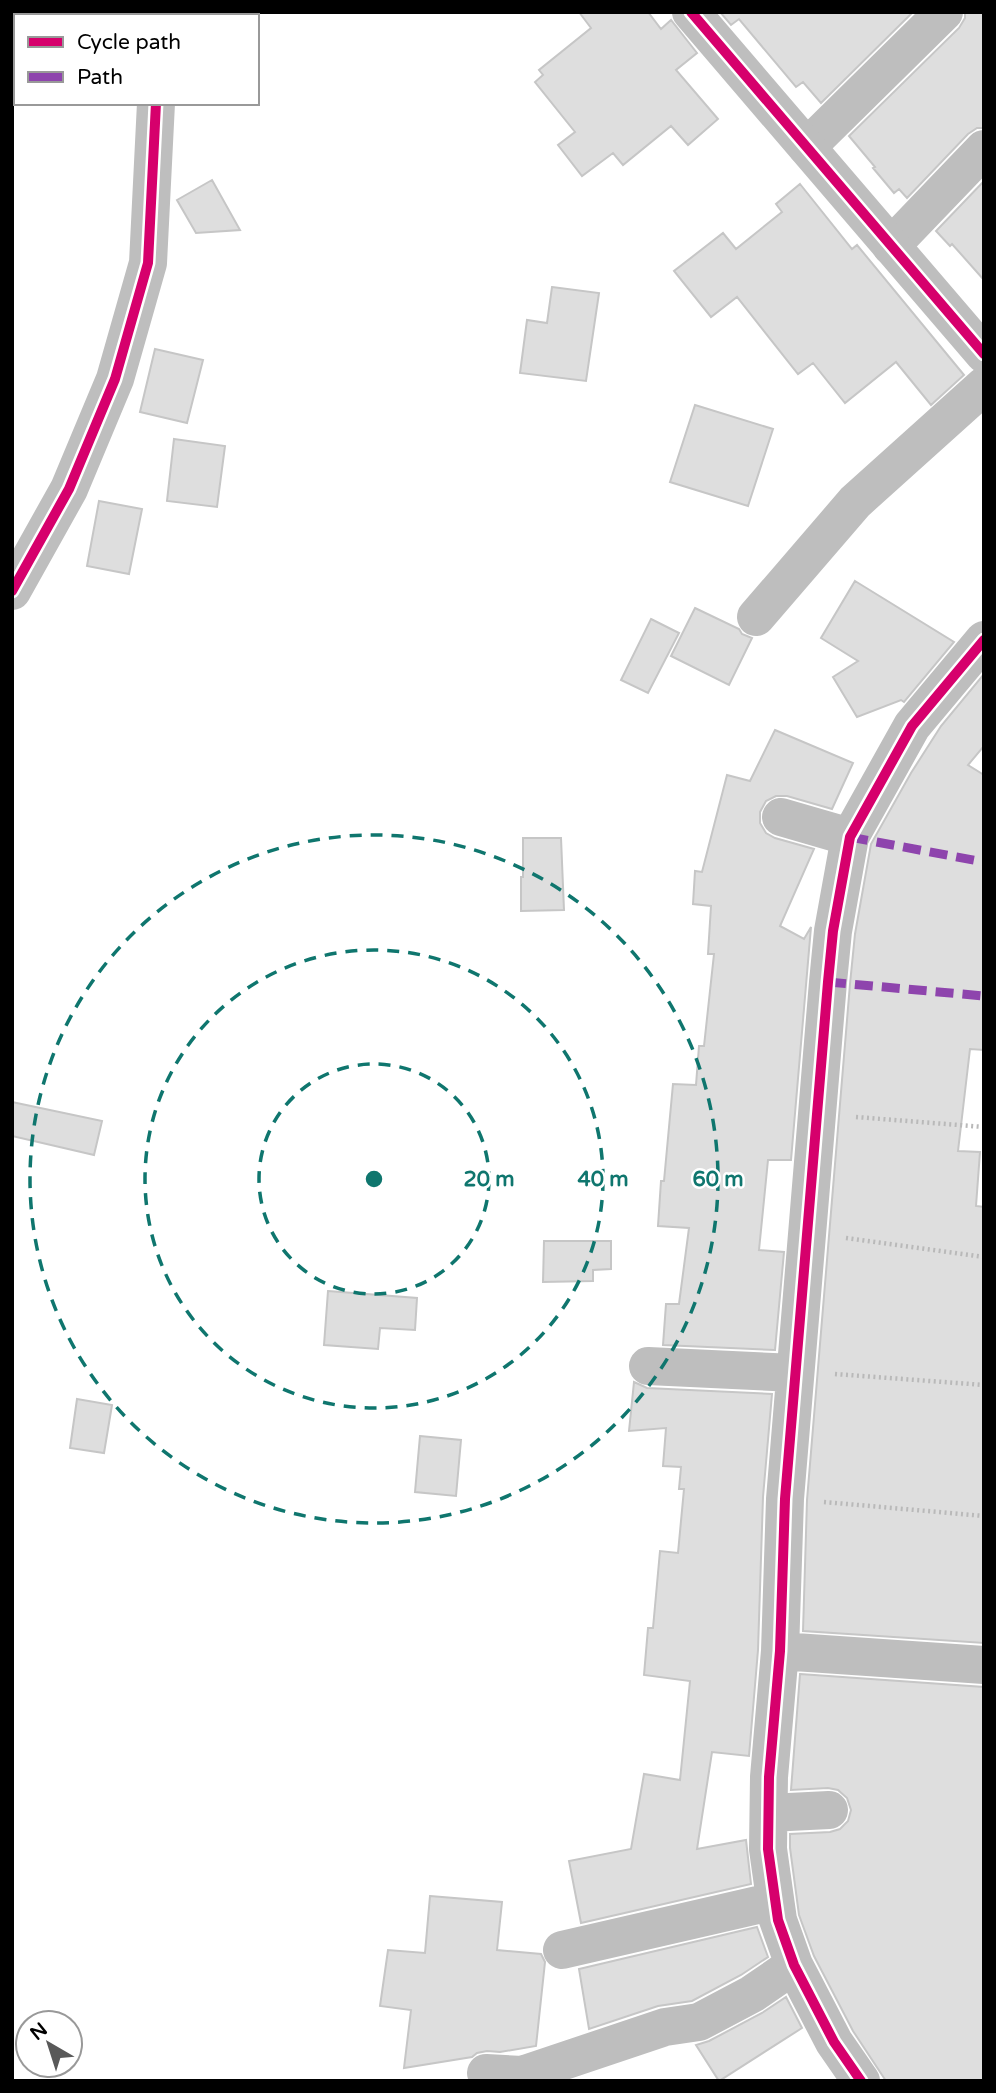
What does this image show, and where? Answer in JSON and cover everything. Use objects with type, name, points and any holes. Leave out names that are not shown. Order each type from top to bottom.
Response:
[{"type":"street","points":[[691,12],[984,354]]},
{"type":"street","points":[[807,147],[944,12]]},
{"type":"street","points":[[12,591],[69,489],[115,379],[148,263],[156,105]]},
{"type":"street","points":[[891,246],[984,149]]},
{"type":"street","points":[[756,617],[855,502],[984,386]]},
{"type":"street","points":[[861,2081],[834,2042],[794,1965],[778,1920],[768,1849],[769,1777],[780,1651],[785,1499],[832,931],[850,837],[912,726],[984,639]]},
{"type":"street","points":[[781,817],[850,837]]},
{"type":"street","points":[[648,1366],[795,1372]]},
{"type":"street","points":[[780,1651],[984,1665]]},
{"type":"street","points":[[769,1813],[829,1810]]},
{"type":"street","points":[[562,1951],[775,1902]]},
{"type":"street","points":[[486,2073],[522,2075],[665,2027],[699,2022],[752,1994],[794,1965]]},
{"type":"path","points":[[817,1114],[984,1127]]},
{"type":"path","points":[[807,1232],[984,1257]]},
{"type":"path","points":[[795,1372],[984,1385]]},
{"type":"path","points":[[785,1499],[984,1516]]},
{"type":"building","points":[[579,12],[648,12],[661,29],[671,20],[697,53],[676,70],[718,119],[688,145],[671,126],[623,165],[613,153],[582,176],[558,145],[575,132],[535,82],[543,75],[539,70],[591,28]]},
{"type":"building","points":[[720,12],[913,12],[821,103],[803,82],[796,87],[739,19],[731,25]]},
{"type":"building","points":[[965,12],[984,12],[984,128],[977,128],[968,134],[907,198],[899,189],[894,193],[849,136],[959,28],[965,18]]},
{"type":"building","points":[[212,180],[240,230],[196,233],[177,200]]},
{"type":"building","points":[[984,181],[984,280],[952,244],[950,246],[936,231]]},
{"type":"building","points":[[800,184],[852,249],[857,245],[964,375],[931,405],[896,362],[845,403],[813,363],[798,374],[737,297],[711,317],[674,271],[723,233],[736,249],[782,212],[776,204]]},
{"type":"building","points":[[552,287],[599,293],[586,381],[520,373],[527,320],[547,323]]},
{"type":"building","points":[[155,349],[203,360],[187,423],[140,412]]},
{"type":"building","points":[[695,405],[773,429],[748,506],[670,482]]},
{"type":"building","points":[[174,439],[225,446],[217,507],[167,501]]},
{"type":"building","points":[[99,501],[142,509],[129,574],[87,566]]},
{"type":"building","points":[[855,581],[954,642],[904,702],[901,700],[857,717],[833,677],[858,661],[821,638]]},
{"type":"building","points":[[695,608],[752,638],[729,685],[671,656]]},
{"type":"building","points":[[651,619],[679,633],[648,693],[621,680]]},
{"type":"building","points":[[984,674],[984,746],[968,765],[984,775],[984,1050],[970,1049],[958,1151],[980,1152],[976,1206],[984,1207],[984,1643],[803,1631],[807,1500],[850,984],[855,934],[871,844],[941,726]]},
{"type":"building","points":[[775,730],[853,763],[832,809],[787,796],[776,796],[766,801],[760,812],[760,823],[766,833],[814,849],[780,926],[804,939],[811,927],[791,1160],[768,1160],[759,1250],[784,1252],[775,1350],[663,1345],[666,1304],[679,1304],[689,1228],[658,1226],[673,1084],[696,1085],[699,1046],[704,1046],[714,954],[708,954],[711,906],[693,904],[695,871],[702,872],[727,775],[750,781]]},
{"type":"building","points":[[523,838],[561,838],[564,910],[521,911]]},
{"type":"building","points":[[12,1102],[102,1121],[94,1155],[12,1136]]},
{"type":"building","points":[[544,1241],[611,1241],[611,1269],[593,1270],[593,1281],[543,1282]]},
{"type":"building","points":[[328,1291],[417,1298],[415,1330],[380,1328],[378,1349],[324,1345]]},
{"type":"building","points":[[634,1382],[647,1388],[772,1394],[763,1497],[758,1650],[749,1756],[712,1752],[697,1849],[746,1840],[751,1884],[581,1923],[569,1861],[631,1849],[644,1774],[680,1780],[690,1681],[644,1675],[648,1628],[653,1628],[660,1551],[678,1553],[684,1489],[679,1489],[681,1467],[663,1466],[666,1428],[629,1431]]},
{"type":"building","points":[[77,1399],[112,1405],[104,1453],[70,1448]]},
{"type":"building","points":[[420,1436],[461,1440],[456,1496],[415,1492]]},
{"type":"building","points":[[800,1674],[984,1687],[984,2081],[886,2081],[853,2031],[814,1956],[799,1915],[790,1834],[840,1829],[848,1821],[851,1810],[847,1798],[838,1790],[791,1790]]},
{"type":"building","points":[[430,1896],[502,1902],[497,1950],[541,1954],[545,1962],[536,2046],[500,2052],[487,2051],[472,2057],[404,2068],[411,2010],[380,2006],[388,1950],[425,1953]]},
{"type":"building","points":[[757,1927],[768,1957],[741,1975],[692,2001],[658,2006],[589,2029],[579,1969]]},
{"type":"building","points":[[786,1997],[802,2028],[719,2081],[696,2045],[762,2013]]},
{"type":"marked path","points":[[850,837],[984,862]]},
{"type":"marked path","points":[[828,982],[984,996]]},
{"type":"cycle path","points":[[691,12],[984,354]]},
{"type":"cycle path","points":[[12,591],[69,489],[115,379],[148,263],[156,105]]},
{"type":"cycle path","points":[[861,2081],[834,2042],[794,1965],[778,1920],[768,1849],[769,1777],[780,1651],[785,1499],[828,982],[833,931],[850,837],[912,726],[984,640]]}]
